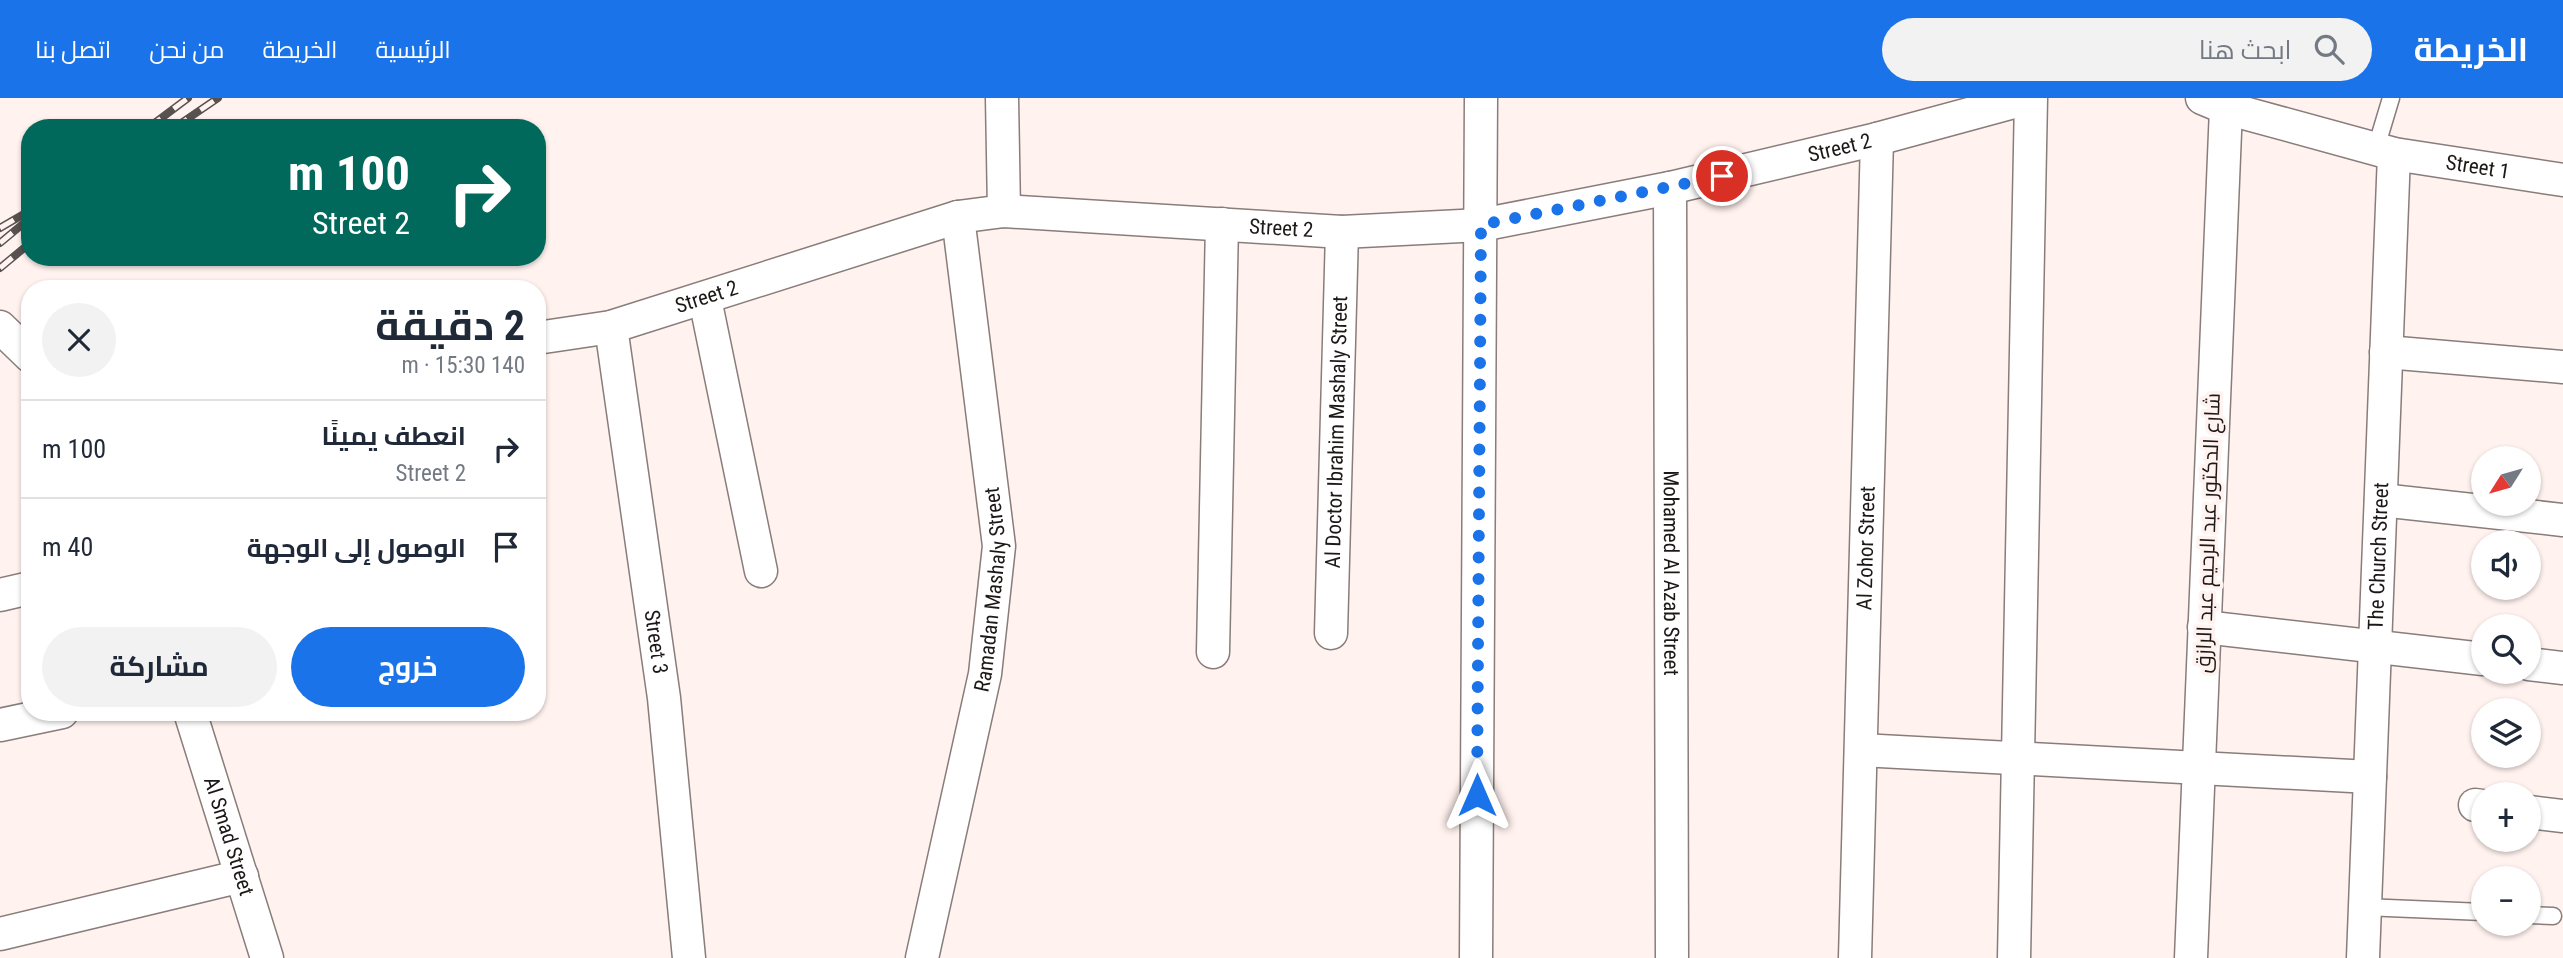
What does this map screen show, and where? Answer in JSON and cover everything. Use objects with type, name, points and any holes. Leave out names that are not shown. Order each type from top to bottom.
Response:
[{"type":"street","points":[[1002,98],[1003,211]]},
{"type":"street","points":[[1476,958],[1481,98]]},
{"type":"street","points":[[2014,958],[2030,98]]},
{"type":"street","name":"Street 2","points":[[546,337],[611,327],[958,217],[1003,211],[1342,232],[1481,225],[1671,188],[1877,139],[2030,98]]},
{"type":"street","points":[[2214,103],[2385,151]]},
{"type":"street","name":"شارع الدكتور عبد الرحيم عبد الرازق","points":[[2191,958],[2204,626],[2214,103]]},
{"type":"street","name":"Al Zohor Street","points":[[1855,958],[1877,139]]},
{"type":"street","name":"Street 1","points":[[2385,151],[2563,180]]},
{"type":"street","name":"The Church Street","points":[[2363,958],[2386,352],[2385,151]]},
{"type":"street","name":"Mohamed Al Azab Street","points":[[1671,188],[1672,958]]},
{"type":"street","name":"Ramadan Mashaly Street","points":[[922,958],[985,674],[999,546],[958,217]]},
{"type":"street","points":[[1213,652],[1222,224]]},
{"type":"street","name":"Al Doctor Ibrahim Mashaly Street","points":[[1331,633],[1342,232]]},
{"type":"street","points":[[705,299],[761,571]]},
{"type":"street","name":"Street 3","points":[[611,327],[664,698],[689,958]]},
{"type":"street","points":[[2386,352],[2563,367]]},
{"type":"street","points":[[2381,500],[2563,520]]},
{"type":"street","points":[[0,595],[21,590]]},
{"type":"street","points":[[2204,626],[2471,658]]},
{"type":"street","points":[[2541,665],[2563,668]]},
{"type":"street","points":[[0,725],[21,721]]},
{"type":"street","name":"Al Smad Street","points":[[193,721],[267,958]]},
{"type":"street","points":[[1861,750],[2370,776]]},
{"type":"street","points":[[2541,813],[2563,816]]},
{"type":"street","points":[[0,934],[242,876]]},
{"type":"lane","points":[[2385,151],[2391,98]]},
{"type":"lane","points":[[2364,907],[2471,911]]},
{"type":"lane","points":[[2541,916],[2553,916]]},
{"type":"railway","points":[[160,119],[188,98]]},
{"type":"railway","points":[[187,119],[218,98]]},
{"type":"railway","points":[[0,228],[21,216]]},
{"type":"railway","points":[[0,243],[21,226]]},
{"type":"railway","points":[[0,268],[21,250]]},
{"type":"route","points":[[1477,795],[1481,225],[1722,176]]}]
